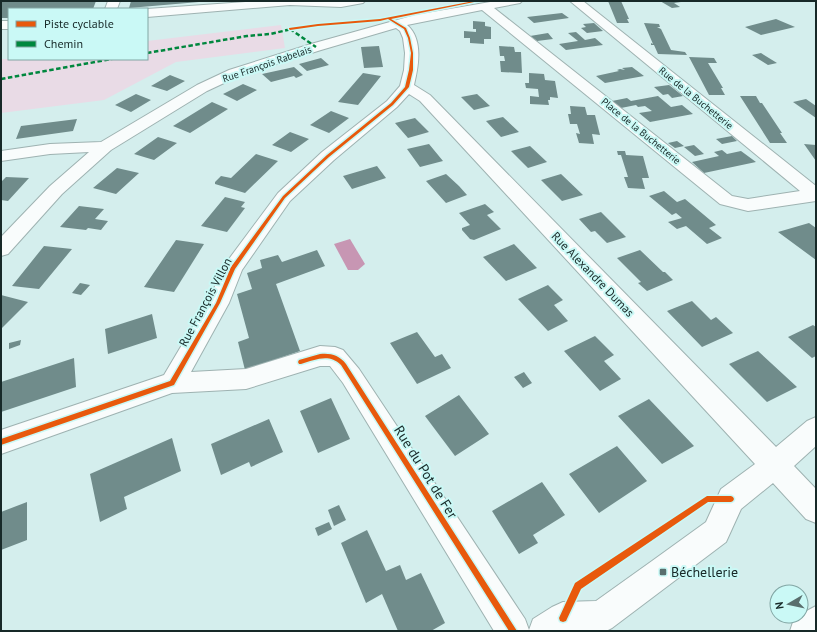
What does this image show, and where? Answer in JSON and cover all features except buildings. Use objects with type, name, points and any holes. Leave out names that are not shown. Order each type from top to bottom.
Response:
[{"type":"street","points":[[148,13],[290,2],[359,1]]},
{"type":"street","name":"Rue François Rabelais","points":[[1,249],[56,190],[105,147],[202,88],[234,73],[316,47],[419,18],[516,1]]},
{"type":"street","name":"Rue de la Buchetterie","points":[[576,1],[815,194]]},
{"type":"street","name":"Place de la Buchetterie","points":[[484,6],[726,200],[748,205],[815,194]]},
{"type":"street","name":"Rue François Villon","points":[[172,382],[218,303],[233,268],[284,197],[328,156],[392,104],[407,87],[411,70],[412,53],[409,38],[405,29],[398,24]]},
{"type":"street","name":"Rue Alexandre Dumas","points":[[407,87],[425,98],[816,509]]},
{"type":"street","points":[[1,156],[50,149],[105,147]]},
{"type":"street","name":"Rue du Pot de Fer","points":[[172,382],[246,379],[320,356],[334,357],[339,360],[351,376],[513,631]]},
{"type":"street","points":[[1,442],[172,382]]},
{"type":"street","points":[[545,631],[563,618],[601,617],[663,572],[716,532],[731,499],[775,465],[816,429]]},
{"type":"street","points":[[806,631],[816,622]]},
{"type":"shaded area","points":[[281,25],[285,48],[176,62],[104,100],[1,113],[1,59],[148,60],[148,41]]},
{"type":"shaded area","points":[[350,239],[365,264],[358,270],[348,270],[334,244]]},
{"type":"marked path","points":[[290,29],[316,47]]},
{"type":"marked path","points":[[148,53],[247,36],[270,34],[292,29]]},
{"type":"marked path","points":[[1,79],[106,60]]},
{"type":"cycle path","points":[[290,29],[380,20],[478,1]]},
{"type":"cycle path","points":[[1,442],[172,383],[218,303],[233,268],[284,197],[328,156],[392,104],[407,87],[411,70],[412,53],[409,38],[405,29],[389,19]]},
{"type":"cycle path","points":[[301,362],[331,356],[335,357],[342,363],[513,631]]},
{"type":"cycle path","points":[[563,618],[578,586],[707,499],[731,499]]},
{"type":"place","name":"Béchellerie","points":[[663,572]]}]
